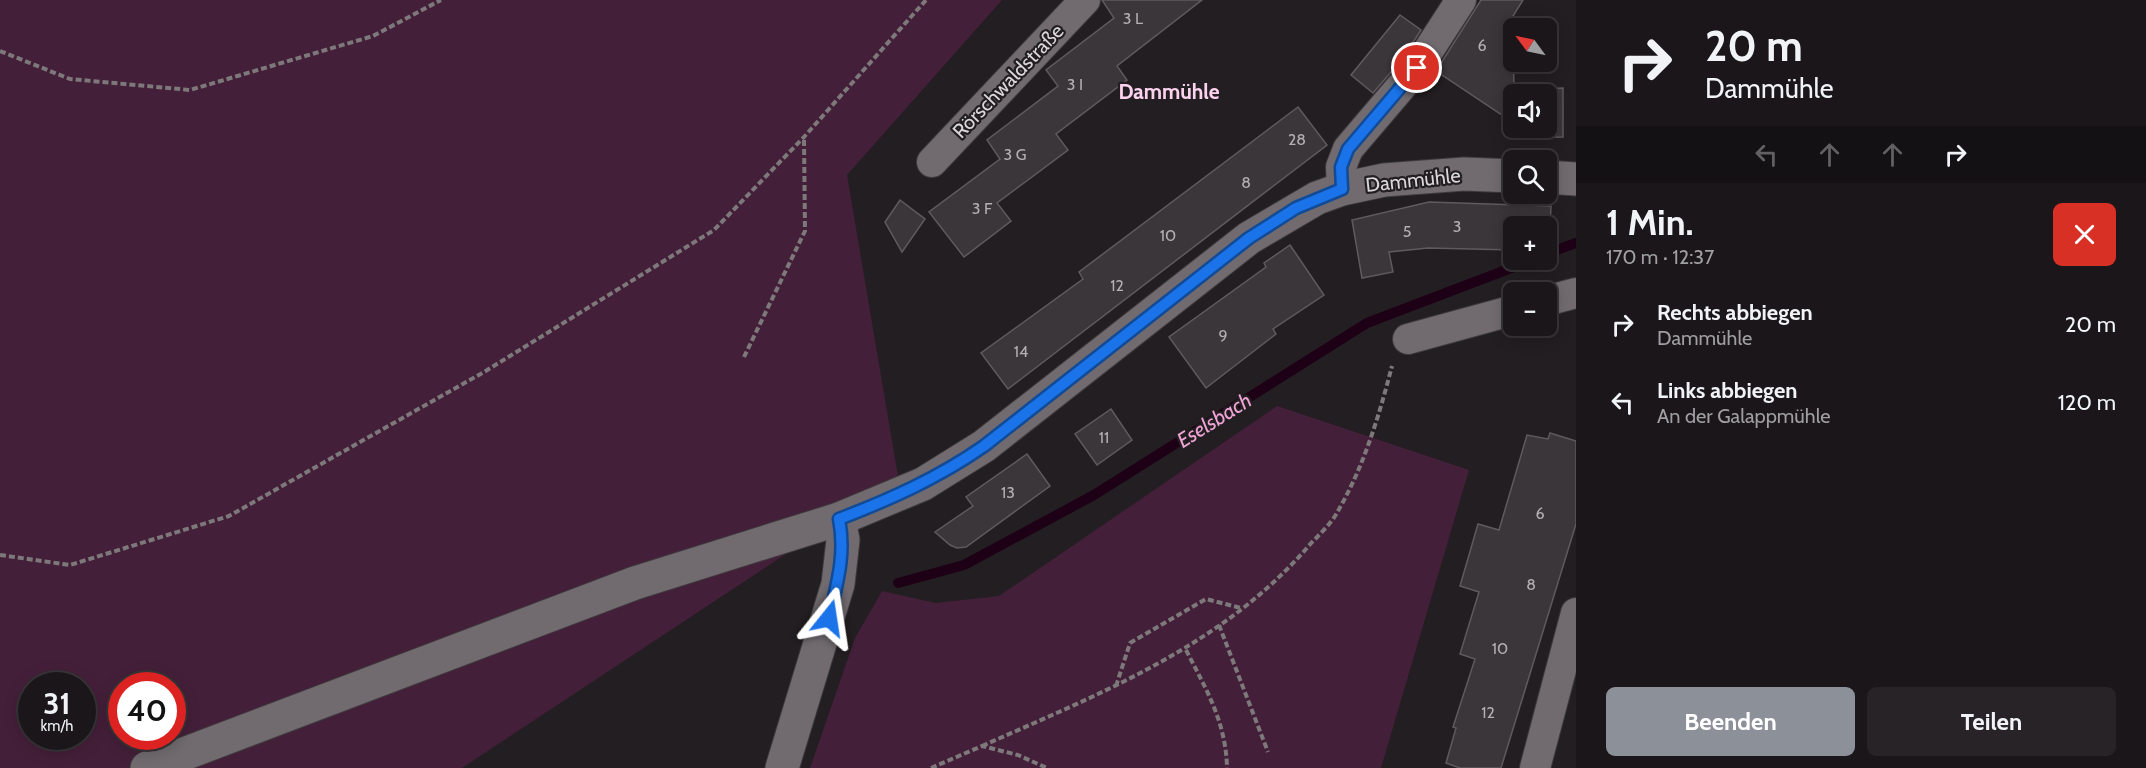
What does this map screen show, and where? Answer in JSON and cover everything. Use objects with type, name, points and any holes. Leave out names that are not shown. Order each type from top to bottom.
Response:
[{"type":"street","name":"Rörschwaldstraße","points":[[932,162],[1085,0]]},
{"type":"street","points":[[1342,189],[1341,167],[1348,149],[1417,68],[1461,0]]},
{"type":"street","name":"Dammühle","points":[[147,768],[635,583],[839,519],[912,489],[960,463],[1249,238],[1296,208],[1342,189],[1425,176],[1503,176]]},
{"type":"street","points":[[1557,178],[1576,179]]},
{"type":"street","points":[[1557,298],[1576,293]]},
{"type":"street","points":[[1407,339],[1503,313]]},
{"type":"street","points":[[782,768],[838,584],[843,540],[839,519]]},
{"type":"street","points":[[1535,768],[1576,613]]},
{"type":"path","points":[[0,51],[70,79],[190,90],[373,36],[441,0]]},
{"type":"path","points":[[0,555],[70,565],[230,516],[484,372],[714,230],[804,137],[926,0]]},
{"type":"path","points":[[744,357],[805,231],[804,137]]},
{"type":"path","points":[[931,768],[1116,687],[1186,650],[1278,581],[1337,513],[1362,463],[1393,364],[1407,339]]},
{"type":"path","points":[[1116,687],[1130,643],[1206,598],[1241,608]]},
{"type":"path","points":[[1219,625],[1268,752]]},
{"type":"path","points":[[1186,650],[1211,698],[1226,741],[1227,768]]},
{"type":"path","points":[[982,746],[1018,755],[1047,768]]},
{"type":"shaded area","points":[[0,0],[1002,0],[847,175],[901,494],[839,519],[462,768],[0,768]]},
{"type":"shaded area","points":[[1277,406],[1469,470],[1381,768],[810,768],[855,638],[882,591],[936,603],[999,596]]},
{"type":"building","points":[[1102,0],[1202,0],[1117,66],[1127,80],[1056,134],[1068,150],[997,203],[1011,221],[964,257],[929,212],[1000,159],[987,140],[1058,86],[1046,70],[1114,18]]},
{"type":"building","points":[[1481,0],[1523,0],[1512,18],[1503,18],[1503,72],[1514,72],[1514,84],[1503,84],[1503,116],[1436,71]]},
{"type":"building","points":[[1400,15],[1421,30],[1403,58],[1373,93],[1351,75]]},
{"type":"building","points":[[1557,88],[1563,88],[1563,137],[1557,137]]},
{"type":"building","points":[[1298,107],[1327,145],[1008,389],[981,353],[1083,279],[1079,272]]},
{"type":"building","points":[[900,200],[925,219],[902,252],[885,222]]},
{"type":"building","points":[[1429,202],[1551,206],[1551,216],[1503,216],[1503,250],[1428,248],[1389,252],[1393,272],[1362,278],[1352,220]]},
{"type":"building","points":[[1290,245],[1324,295],[1273,329],[1276,334],[1206,388],[1169,337],[1266,267],[1264,263]]},
{"type":"building","points":[[1111,409],[1132,440],[1097,465],[1075,434]]},
{"type":"building","points":[[1550,433],[1576,441],[1576,524],[1501,768],[1460,768],[1446,763],[1456,728],[1453,727],[1475,659],[1460,654],[1479,592],[1460,586],[1478,524],[1499,530],[1527,435],[1548,439]]},
{"type":"building","points":[[1027,454],[1050,486],[966,547],[957,548],[950,545],[935,532],[973,506],[966,497]]},
{"type":"waterway","name":"Eselsbach","points":[[1557,250],[1576,243]]},
{"type":"waterway","name":"Eselsbach","points":[[898,583],[964,565],[1094,495],[1367,323],[1506,270]]},
{"type":"district","name":"Dammühle","points":[[1169,91]]},
{"type":"route","points":[[829,618],[838,584],[842,551],[843,540],[839,519],[923,484],[951,468],[984,446],[1249,238],[1296,208],[1342,189],[1340,171],[1348,149],[1417,68]]}]
